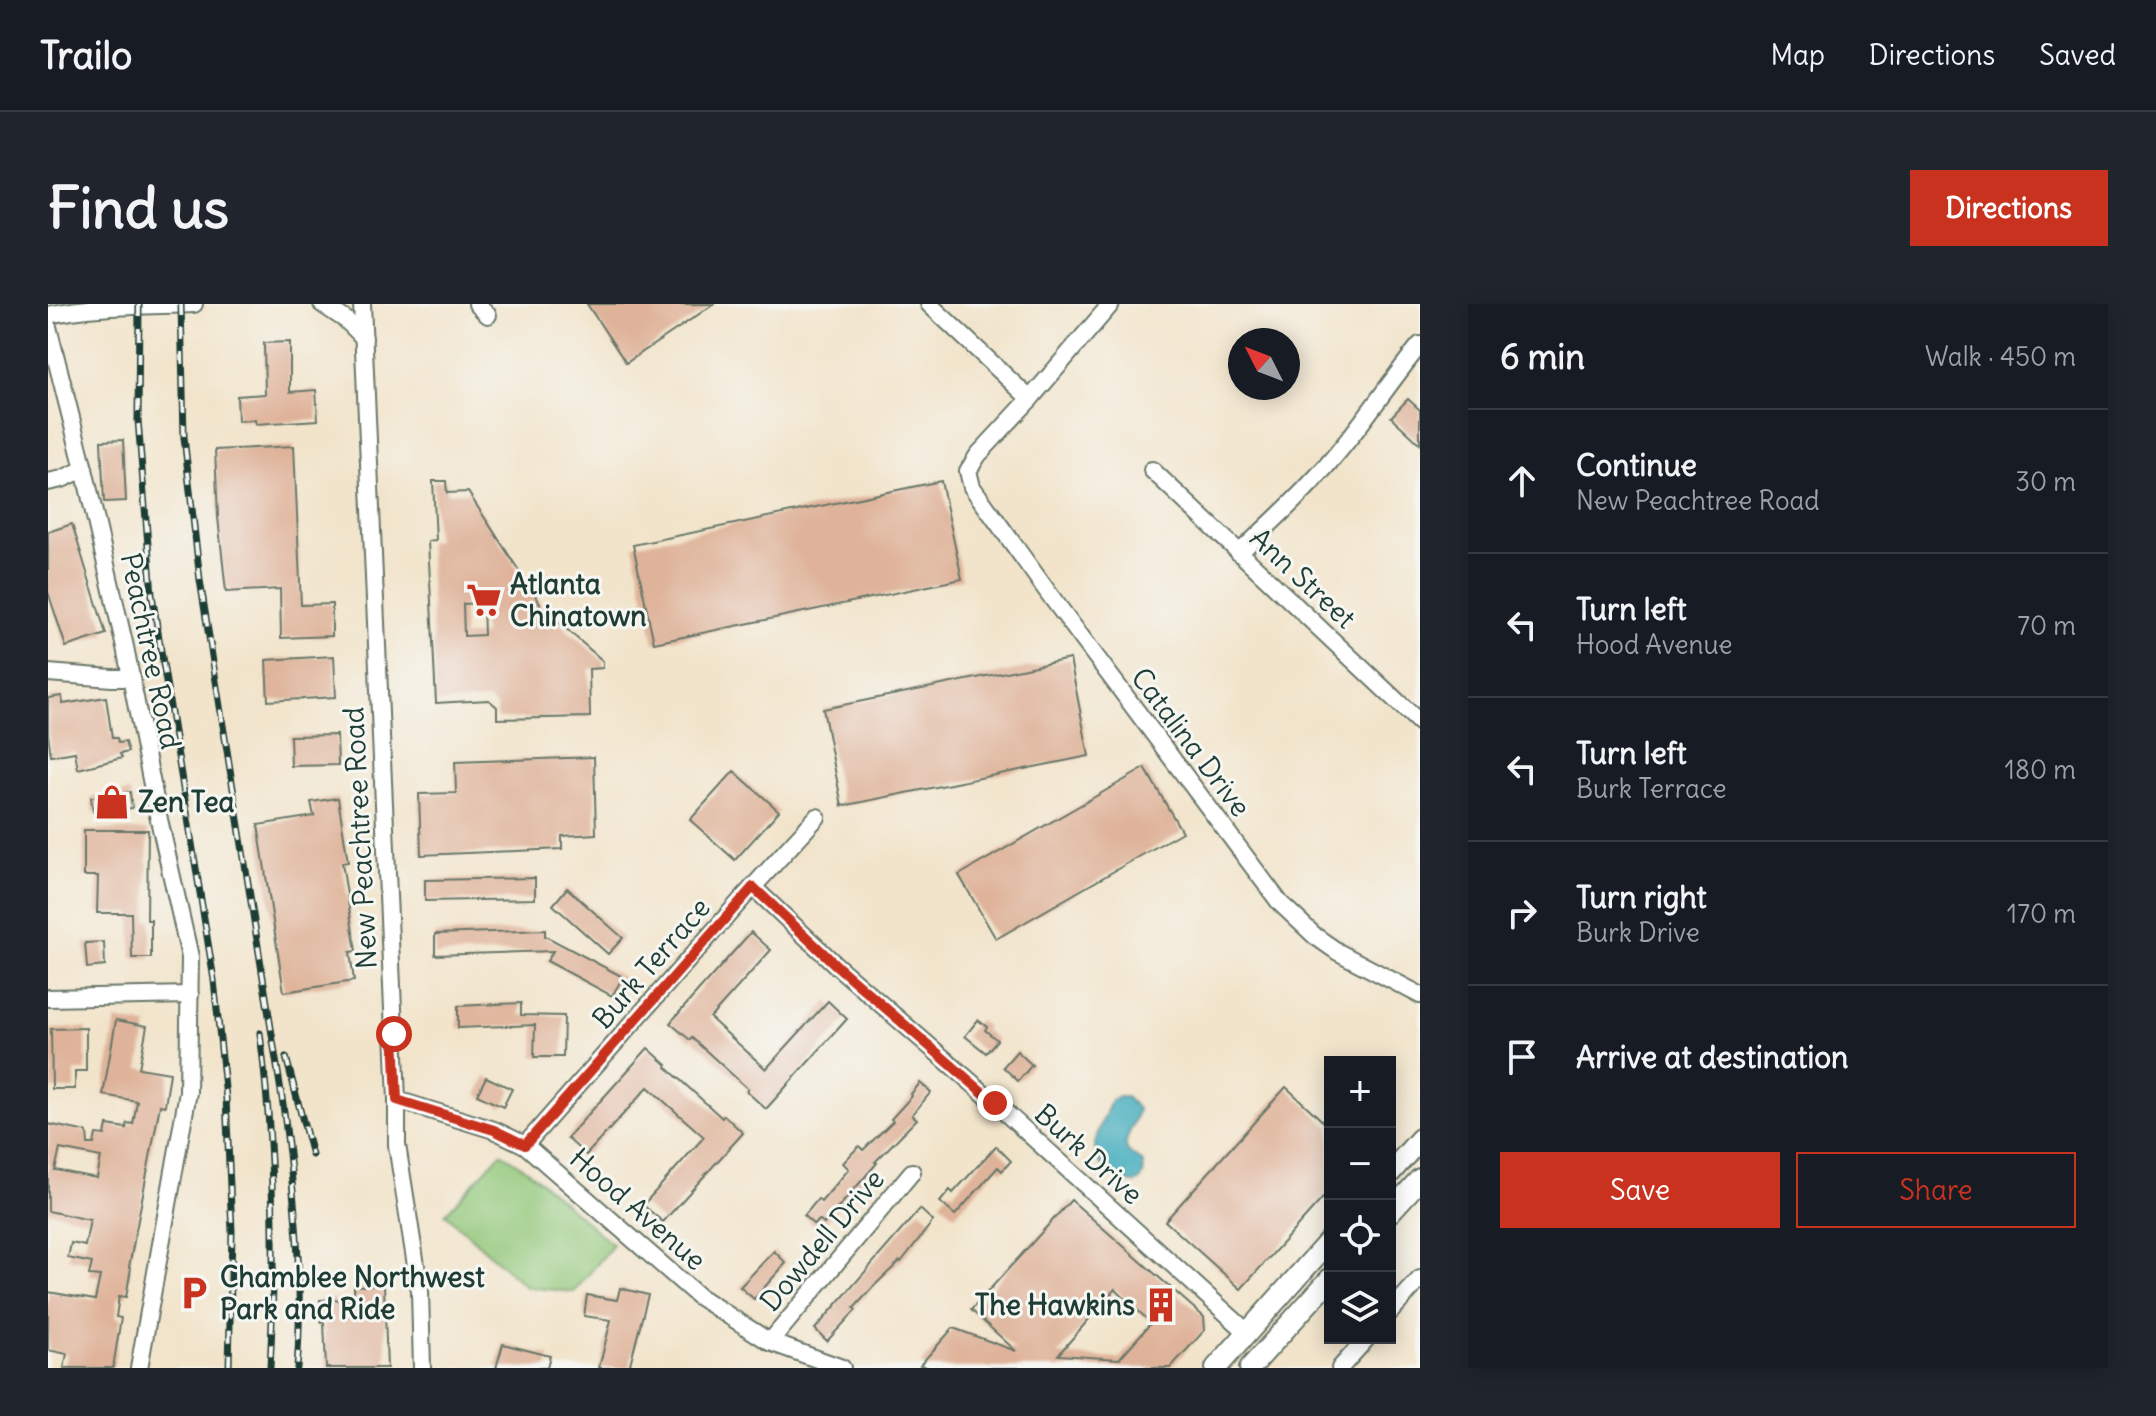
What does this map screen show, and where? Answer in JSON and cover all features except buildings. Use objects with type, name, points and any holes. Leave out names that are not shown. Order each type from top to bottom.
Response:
[{"type":"main road","points":[[1396,1166],[1420,1139]]},
{"type":"main road","points":[[1396,1205],[1420,1179]]},
{"type":"main road","points":[[1216,1368],[1324,1247]]},
{"type":"main road","points":[[1250,1368],[1324,1286]]},
{"type":"street","points":[[48,315],[108,307],[194,304]]},
{"type":"street","points":[[322,304],[346,320],[364,338]]},
{"type":"street","name":"New Peachtree Road","points":[[362,304],[397,1145],[420,1291],[422,1368]]},
{"type":"street","points":[[929,304],[1030,399],[1111,304]]},
{"type":"street","name":"Peachtree Road","points":[[49,331],[132,678],[158,815],[190,957],[188,1092],[139,1368]]},
{"type":"street","points":[[1239,553],[1302,494],[1333,459],[1420,345]]},
{"type":"street","name":"Catalina Drive","points":[[1030,399],[978,455],[968,471],[972,487],[1280,903],[1315,936],[1338,952],[1420,995]]},
{"type":"street","points":[[48,482],[84,469]]},
{"type":"street","name":"Ann Street","points":[[1152,470],[1420,723]]},
{"type":"street","points":[[48,673],[132,678]]},
{"type":"street","name":"Burk Terrace","points":[[525,1145],[817,817]]},
{"type":"street","name":"Burk Drive","points":[[753,887],[837,966],[995,1103],[1247,1332]]},
{"type":"street","points":[[48,998],[190,995]]},
{"type":"street","name":"Hood Avenue","points":[[397,1100],[494,1130],[525,1145],[698,1296],[770,1342],[842,1368]]},
{"type":"street","points":[[397,1145],[410,1118],[422,1108]]},
{"type":"street","name":"Dowdell Drive","points":[[770,1342],[912,1172]]},
{"type":"street","points":[[1396,1305],[1420,1279]]},
{"type":"street","points":[[1340,1368],[1362,1344]]},
{"type":"green space","points":[[501,1153],[526,1169],[613,1245],[574,1292],[526,1287],[445,1214]]},
{"type":"water","points":[[1126,1097],[1138,1109],[1126,1146],[1143,1163],[1143,1175],[1131,1183],[1121,1180],[1103,1166],[1095,1148],[1111,1100]]},
{"type":"railway","points":[[139,304],[138,420],[152,595],[214,980],[226,1098],[232,1231],[229,1368]]},
{"type":"railway","points":[[181,304],[184,437],[200,580],[291,1169],[299,1269],[297,1368]]},
{"type":"railway","points":[[260,1033],[272,1200],[270,1368]]},
{"type":"railway","points":[[286,1057],[312,1155]]},
{"type":"place","name":"Atlanta Chinatown","points":[[484,600]]},
{"type":"place","name":"Zen Tea","points":[[112,802]]},
{"type":"place","name":"Chamblee Northwest Park and Ride","points":[[194,1293]]},
{"type":"place","name":"The Hawkins","points":[[1161,1305]]},
{"type":"route","points":[[394,1034],[397,1100],[494,1130],[525,1145],[753,887],[837,966],[995,1103]]}]
